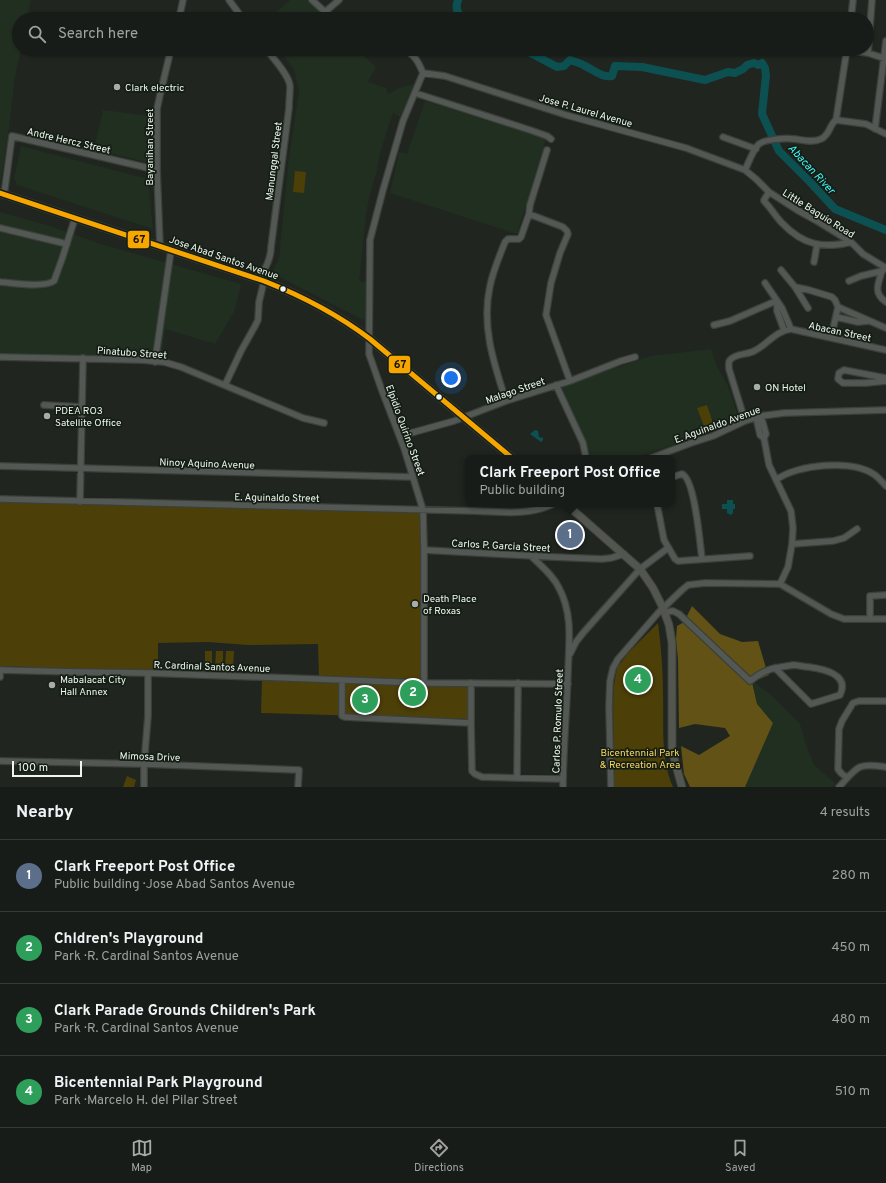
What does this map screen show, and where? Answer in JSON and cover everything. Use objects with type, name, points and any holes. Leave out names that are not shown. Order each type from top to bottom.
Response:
[{"type":"main road","name":"Jose Abad Santos Avenue","points":[[2,194],[262,280],[328,310],[352,325],[370,339],[508,455]]},
{"type":"main road","points":[[569,507],[640,568],[653,588],[664,610],[669,625],[672,643],[672,747],[682,787]]},
{"type":"street","points":[[180,12],[183,0]]},
{"type":"street","points":[[229,0],[238,12]]},
{"type":"street","points":[[312,0],[325,12],[339,0]]},
{"type":"street","points":[[852,12],[853,0]]},
{"type":"street","points":[[871,12],[872,0]]},
{"type":"street","points":[[875,129],[885,59],[886,40]]},
{"type":"street","points":[[874,55],[885,59]]},
{"type":"street","name":"Bayanihan Street","points":[[160,246],[157,170],[158,109],[169,56]]},
{"type":"street","name":"Manunggal Street","points":[[225,385],[241,351],[256,326],[258,320],[262,280],[271,255],[289,108],[290,84],[271,56]]},
{"type":"street","points":[[414,56],[423,73]]},
{"type":"street","points":[[745,170],[756,149],[760,143],[764,141],[794,139],[808,141],[821,139],[826,135],[831,125],[836,120],[846,56]]},
{"type":"street","name":"Elpidio Quirino Street","points":[[423,73],[407,109],[370,240],[370,357],[400,436],[423,510],[424,683]]},
{"type":"street","name":"Jose P. Laurel Avenue","points":[[423,73],[445,76],[566,115],[686,148],[745,170]]},
{"type":"street","points":[[415,93],[530,130],[551,139]]},
{"type":"street","points":[[836,120],[866,124],[886,134]]},
{"type":"street","name":"Andre Hercz Street","points":[[2,194],[12,136],[157,170]]},
{"type":"street","points":[[723,136],[756,149]]},
{"type":"street","points":[[506,401],[492,358],[488,337],[487,313],[489,287],[505,242],[508,239],[519,239],[521,236],[529,214],[530,205],[547,150]]},
{"type":"street","name":"Little Baguio Road","points":[[745,170],[769,192],[851,242],[863,254],[884,270]]},
{"type":"street","points":[[769,192],[764,201],[782,223],[794,234],[817,245],[824,244],[836,246],[851,242]]},
{"type":"street","points":[[529,214],[563,227],[568,234],[560,253],[551,283],[546,315],[570,381]]},
{"type":"street","points":[[0,282],[41,285],[54,281],[75,218]]},
{"type":"street","points":[[0,228],[67,244]]},
{"type":"street","points":[[814,262],[817,245]]},
{"type":"street","points":[[155,362],[171,250]]},
{"type":"street","points":[[781,270],[796,287],[808,308]]},
{"type":"street","points":[[849,280],[884,270]]},
{"type":"street","points":[[884,270],[877,292],[879,297],[886,302]]},
{"type":"street","points":[[765,283],[782,308],[790,329]]},
{"type":"street","points":[[796,287],[832,297],[835,300],[838,307],[831,338]]},
{"type":"street","points":[[714,325],[730,321],[777,302]]},
{"type":"street","points":[[777,302],[777,311],[784,330]]},
{"type":"street","points":[[838,307],[886,328]]},
{"type":"street","points":[[836,317],[858,322],[870,321]]},
{"type":"street","name":"Abacan Street","points":[[745,421],[728,364],[735,356],[753,352],[765,345],[772,337],[784,330],[790,329],[886,350]]},
{"type":"street","name":"Malago Street","points":[[400,436],[464,417],[506,401],[556,386],[635,357]]},
{"type":"street","name":"Pinatubo Street","points":[[0,358],[83,358],[164,362],[181,367],[303,418],[324,423]]},
{"type":"street","points":[[80,502],[83,358]]},
{"type":"street","points":[[844,370],[865,373],[886,379],[866,383],[843,383],[839,381],[837,377],[840,371],[844,370]]},
{"type":"street","points":[[865,373],[866,383]]},
{"type":"street","points":[[556,386],[583,443],[585,455]]},
{"type":"street","points":[[44,405],[82,407]]},
{"type":"street","name":"E. Aguinaldo Avenue","points":[[659,455],[713,436],[758,416],[784,413],[825,413],[886,410]]},
{"type":"street","points":[[758,416],[766,434],[764,438],[769,465],[790,511],[793,528],[788,567],[780,584]]},
{"type":"street","points":[[776,480],[782,475],[803,468],[836,465],[868,471],[875,475],[886,486]]},
{"type":"street","name":"Ninoy Aquino Avenue","points":[[0,466],[413,477]]},
{"type":"street","points":[[675,476],[682,474],[687,477],[695,504],[702,559]]},
{"type":"street","name":"E. Aguinaldo Street","points":[[0,499],[504,512],[538,510],[546,507]]},
{"type":"street","points":[[658,507],[664,540],[675,559],[678,561],[750,556]]},
{"type":"street","points":[[792,544],[833,541],[844,538],[857,529]]},
{"type":"street","name":"Carlos P. Romulo Street","points":[[569,656],[583,632],[640,568],[668,548]]},
{"type":"street","name":"Carlos P. Garcia Street","points":[[424,550],[602,559],[624,554]]},
{"type":"street","name":"Carlos P. Romulo Street","points":[[531,556],[553,579],[559,588],[564,598],[568,617],[569,656],[563,779],[564,787]]},
{"type":"street","points":[[611,787],[609,714],[610,681],[613,668],[623,653],[688,585],[705,583],[780,584],[831,614],[844,619],[886,619]]},
{"type":"street","points":[[870,619],[870,596],[886,595]]},
{"type":"street","points":[[664,610],[679,614],[750,681],[760,674],[775,668],[794,665],[826,670],[839,678],[842,685],[841,693],[840,695],[811,704],[775,668]]},
{"type":"street","points":[[0,670],[0,677]]},
{"type":"street","name":"R. Cardinal Santos Avenue","points":[[0,670],[148,673],[424,683],[568,684]]},
{"type":"street","points":[[144,787],[144,764],[148,716],[148,673]]},
{"type":"street","points":[[342,680],[342,716],[471,723]]},
{"type":"street","points":[[471,683],[472,771],[482,777],[563,779]]},
{"type":"street","points":[[516,778],[518,683]]},
{"type":"street","points":[[847,778],[838,769],[839,729],[842,721],[853,704],[859,701],[886,701]]},
{"type":"street","name":"Mimosa Drive","points":[[0,761],[144,764],[299,770],[298,787]]},
{"type":"street","points":[[839,787],[860,767],[886,767]]},
{"type":"shaded area","points":[[0,0],[31,0],[28,12],[12,12],[12,56],[20,56],[15,77],[0,184]]},
{"type":"shaded area","points":[[290,0],[307,0],[319,12],[277,12]]},
{"type":"shaded area","points":[[284,56],[364,56],[376,67],[368,82],[386,88],[388,94],[399,88],[414,84],[400,117],[393,113],[380,153],[369,198],[359,281],[368,282],[366,319],[363,320],[272,273],[279,258],[289,157],[299,91],[294,69]]},
{"type":"shaded area","points":[[425,101],[546,139],[517,234],[390,193],[399,152],[407,154]]},
{"type":"shaded area","points":[[103,110],[150,116],[150,159],[146,162],[94,149]]},
{"type":"shaded area","points":[[21,146],[148,179],[153,229],[17,185],[14,178]]},
{"type":"shaded area","points":[[0,212],[47,225],[101,244],[241,284],[234,312],[215,344],[165,329],[161,359],[0,355]]},
{"type":"shaded area","points":[[711,349],[717,366],[728,386],[739,419],[644,455],[589,455],[582,434],[561,390],[562,386],[651,356]]},
{"type":"shaded area","points":[[692,606],[720,634],[742,642],[758,641],[769,675],[752,682],[757,704],[773,723],[745,787],[690,787],[684,774],[681,746],[699,755],[730,736],[725,728],[695,724],[679,728],[678,659],[676,639],[677,626],[684,622]]},
{"type":"shaded area","points":[[752,681],[770,694],[800,724],[808,751],[815,766],[836,784],[833,787],[745,787],[773,723],[757,704]]},
{"type":"green space","points":[[295,171],[306,172],[304,193],[293,192]]},
{"type":"green space","points":[[707,405],[713,423],[704,426],[697,408]]},
{"type":"green space","points":[[0,502],[422,512],[422,679],[319,676],[318,644],[248,645],[208,642],[158,643],[158,672],[0,666]]},
{"type":"green space","name":"Bicentennial Park & Recreation Area","points":[[658,623],[663,684],[664,753],[673,787],[614,787],[613,702],[617,668],[628,653]]},
{"type":"green space","points":[[205,651],[212,651],[212,668],[205,667]]},
{"type":"green space","points":[[216,651],[223,651],[223,668],[215,668]]},
{"type":"green space","points":[[226,651],[234,651],[233,668],[225,668]]},
{"type":"green space","points":[[262,680],[469,686],[468,719],[261,713]]},
{"type":"green space","points":[[127,776],[136,780],[134,787],[123,787]]},
{"type":"water","points":[[535,430],[538,431],[539,437],[543,438],[541,442],[530,434]]},
{"type":"water","points":[[727,500],[733,500],[733,504],[735,504],[735,509],[733,509],[733,513],[731,515],[727,513],[727,509],[722,509],[722,504],[727,504]]},
{"type":"waterway","name":"Abacan River","points":[[458,0],[458,12]]},
{"type":"waterway","name":"Abacan River","points":[[536,56],[557,67],[564,66],[570,60],[582,64],[605,76],[612,76],[615,66],[642,67],[705,80],[728,72],[735,73],[747,65],[754,63],[758,65],[762,63],[765,68],[766,75],[762,114],[779,151],[835,209],[886,230]]},
{"type":"transit line","name":"67","points":[[0,193],[264,281],[319,306],[370,339],[508,455]]},
{"type":"place","name":"Clark electric","points":[[117,87]]},
{"type":"place","name":"ON Hotel","points":[[757,387]]},
{"type":"place","name":"PDEA RO3 Satellite Office","points":[[47,416]]},
{"type":"place","name":"Clark Freeport Post Office","points":[[570,535]]},
{"type":"place","name":"Death Place of Roxas","points":[[415,604]]},
{"type":"place","name":"Bicentennial Park Playground","points":[[638,680]]},
{"type":"place","name":"Mabalacat City Hall Annex","points":[[52,685]]},
{"type":"place","name":"Chldren's Playground","points":[[413,693]]},
{"type":"place","name":"Clark Parade Grounds Children's Park","points":[[365,700]]}]
